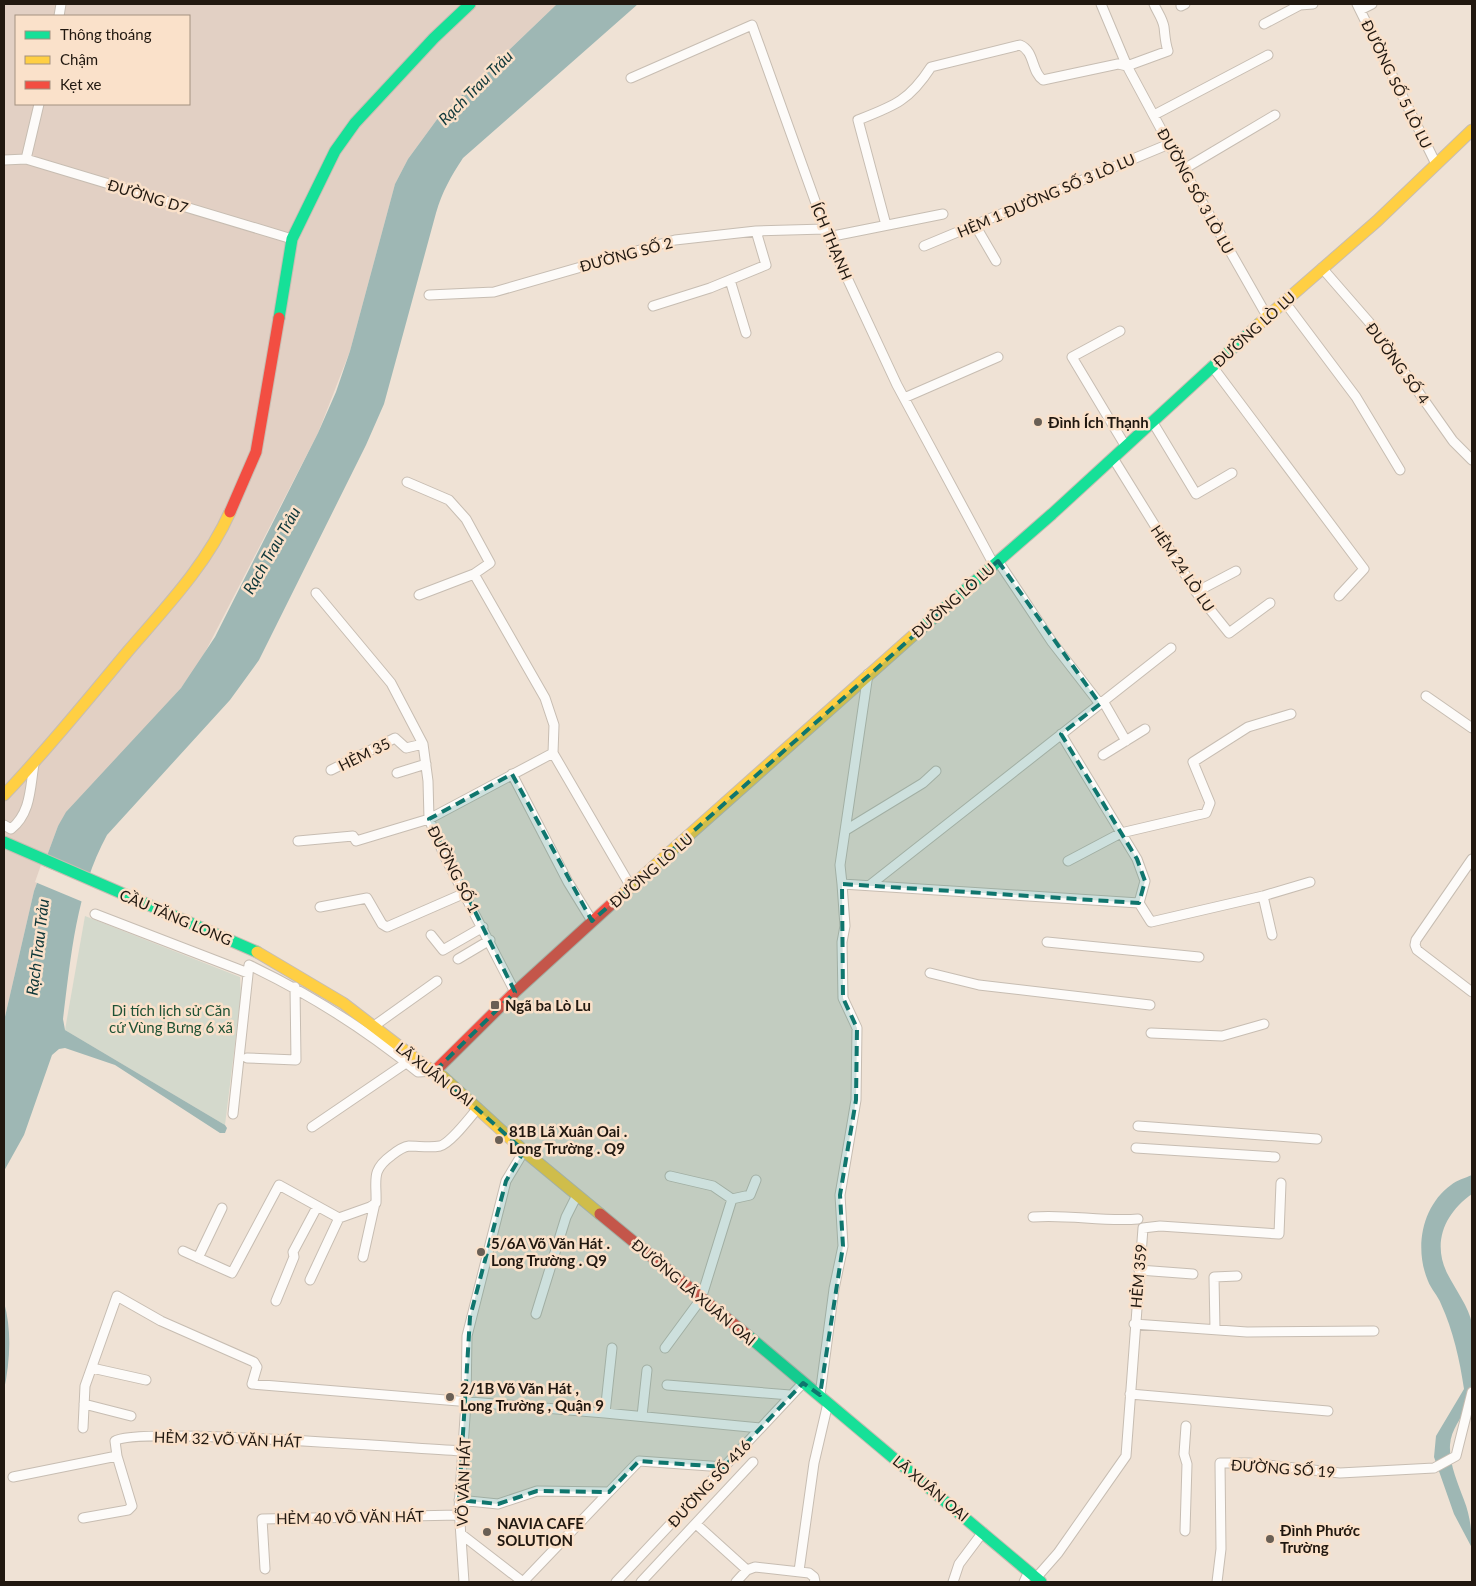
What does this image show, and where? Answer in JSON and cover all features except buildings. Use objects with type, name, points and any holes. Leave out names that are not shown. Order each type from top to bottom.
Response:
[{"type":"street","points":[[4,795],[34,764],[190,578],[222,530],[256,452],[292,238],[319,180],[335,151],[355,123],[434,38],[470,4]]},
{"type":"street","name":"ĐƯỜNG SỐ 3 LÒ LU","points":[[1102,4],[1128,66],[1168,144],[1267,316]]},
{"type":"street","points":[[886,225],[858,120],[902,101],[921,83],[931,67],[1020,45],[1027,50],[1039,77],[1043,80],[1118,64],[1128,66],[1168,51],[1163,36],[1164,29],[1160,12],[1154,4]]},
{"type":"street","points":[[1264,24],[1300,5],[1313,4]]},
{"type":"street","points":[[1359,7],[1372,4]]},
{"type":"street","name":"ĐƯỜNG SỐ 5 LÒ LU","points":[[1359,7],[1436,164]]},
{"type":"street","name":"ÍCH THẠNH","points":[[631,78],[752,25],[826,233],[904,398],[996,563],[1052,642],[1101,703],[1126,741]]},
{"type":"street","points":[[1154,114],[1268,55]]},
{"type":"street","points":[[26,159],[39,105]]},
{"type":"street","points":[[1184,169],[1275,115]]},
{"type":"street","name":"ĐƯỜNG LÒ LU","points":[[435,1071],[515,992],[592,921],[868,674],[1126,447],[1212,366],[1472,132]]},
{"type":"street","name":"HẺM 1 ĐƯỜNG SỐ 3 LÒ LU","points":[[924,246],[1168,144]]},
{"type":"street","name":"ĐƯỜNG D7","points":[[4,160],[26,159],[292,238]]},
{"type":"street","name":"ĐƯỜNG SỐ 2","points":[[430,295],[494,292],[674,240],[756,231],[826,233],[886,225],[943,214]]},
{"type":"street","points":[[975,225],[996,261]]},
{"type":"street","points":[[653,306],[730,280],[766,265],[756,231]]},
{"type":"street","name":"ĐƯỜNG SỐ 4","points":[[1322,268],[1369,322],[1453,441],[1472,460]]},
{"type":"street","points":[[730,280],[746,333]]},
{"type":"street","points":[[1284,301],[1356,398],[1400,470]]},
{"type":"street","points":[[1120,331],[1072,357],[1126,447]]},
{"type":"street","points":[[904,398],[998,357]]},
{"type":"street","points":[[1212,366],[1364,569],[1339,596]]},
{"type":"street","points":[[1152,421],[1196,494],[1232,473]]},
{"type":"street","name":"HẺM 24 LÒ LU","points":[[1113,458],[1196,592],[1229,633],[1270,603]]},
{"type":"street","points":[[407,482],[449,500],[466,519],[490,564],[474,574],[419,595]]},
{"type":"street","points":[[1196,592],[1236,571]]},
{"type":"street","points":[[474,574],[545,698],[554,725],[553,753],[631,887]]},
{"type":"street","name":"ĐƯỜNG SỐ 1","points":[[316,593],[391,683],[423,744],[426,764],[428,819],[515,992]]},
{"type":"street","points":[[870,885],[944,825],[969,809],[1008,774],[1171,648]]},
{"type":"street","points":[[799,1571],[824,1399],[834,1290],[843,1246],[840,1194],[856,1100],[857,1028],[843,998],[842,942],[845,926],[840,865],[868,674]]},
{"type":"street","points":[[1426,696],[1472,728]]},
{"type":"street","points":[[1068,861],[1121,833],[1206,813],[1210,803],[1193,762],[1248,727],[1291,714]]},
{"type":"street","points":[[1103,755],[1145,729]]},
{"type":"street","points":[[1061,734],[1082,764],[1137,859],[1145,881],[1140,903],[1151,922],[1263,896],[1310,882]]},
{"type":"street","name":"HẺM 35","points":[[331,770],[394,738],[406,748],[423,744]]},
{"type":"street","points":[[298,840],[353,836],[356,841],[428,819],[553,753]]},
{"type":"street","points":[[4,825],[11,829],[21,821],[29,798],[34,764]]},
{"type":"street","points":[[397,773],[426,764]]},
{"type":"street","points":[[846,830],[923,783],[936,771]]},
{"type":"street","points":[[512,774],[568,882],[592,921]]},
{"type":"street","name":"CẦU TĂNG LONG","points":[[4,842],[255,951],[302,977],[343,1003]]},
{"type":"street","points":[[1472,859],[1414,945],[1417,950],[1472,992]]},
{"type":"street","points":[[842,884],[1140,903]]},
{"type":"street","points":[[320,907],[367,898],[382,924],[387,927],[465,893]]},
{"type":"street","points":[[1263,896],[1272,935]]},
{"type":"street","points":[[95,914],[295,987],[356,1025],[418,1072],[435,1071]]},
{"type":"street","points":[[431,935],[443,950],[483,927]]},
{"type":"street","points":[[458,959],[490,940]]},
{"type":"street","points":[[1047,942],[1199,957]]},
{"type":"street","points":[[233,1114],[249,969]]},
{"type":"street","points":[[930,973],[979,985],[1150,1005]]},
{"type":"street","points":[[374,1026],[437,982]]},
{"type":"street","points":[[246,1058],[296,1060],[295,987]]},
{"type":"street","name":"LÃ XUÂN OAI","points":[[343,1003],[425,1066],[435,1071],[524,1151]]},
{"type":"street","points":[[1151,1033],[1222,1036],[1264,1024]]},
{"type":"street","points":[[312,1127],[406,1063]]},
{"type":"street","points":[[363,1257],[376,1203],[375,1178],[378,1169],[385,1160],[399,1149],[407,1146],[441,1146],[448,1142],[478,1108]]},
{"type":"street","points":[[1138,1126],[1317,1139]]},
{"type":"street","points":[[1136,1148],[1275,1157]]},
{"type":"street","name":"ĐƯỜNG LÃ XUÂN OAI","points":[[524,1151],[824,1399]]},
{"type":"street","name":"VÕ VĂN HÁT","points":[[464,1582],[459,1500],[466,1402],[466,1336],[506,1181],[524,1151]]},
{"type":"street","points":[[670,1176],[713,1186],[732,1199],[750,1194],[756,1180]]},
{"type":"street","points":[[1033,1217],[1051,1216],[1279,1234],[1281,1183]]},
{"type":"street","points":[[183,1251],[232,1274],[279,1185],[339,1218],[370,1208],[376,1203]]},
{"type":"street","points":[[536,1314],[566,1217],[577,1195]]},
{"type":"street","points":[[665,1348],[701,1299],[732,1199]]},
{"type":"street","points":[[276,1301],[294,1256],[293,1252],[318,1207]]},
{"type":"street","points":[[198,1258],[222,1208]]},
{"type":"street","points":[[310,1280],[339,1218]]},
{"type":"street","name":"HẺM 359","points":[[1024,1582],[1036,1577],[1058,1553],[1126,1456],[1139,1270],[1140,1223]]},
{"type":"street","points":[[1139,1270],[1193,1274]]},
{"type":"street","points":[[1216,1329],[1214,1277],[1237,1276]]},
{"type":"street","points":[[83,1428],[85,1386],[117,1296],[161,1321],[254,1362],[257,1368],[252,1384],[642,1416],[760,1428]]},
{"type":"street","points":[[1134,1324],[1247,1332],[1374,1331]]},
{"type":"street","points":[[605,1413],[612,1348]]},
{"type":"street","points":[[92,1368],[146,1380]]},
{"type":"street","points":[[642,1416],[647,1370]]},
{"type":"street","name":"ĐƯỜNG SỐ 416","points":[[616,1582],[803,1383]]},
{"type":"street","points":[[667,1386],[790,1395]]},
{"type":"street","name":"ĐƯỜNG SỐ 19","points":[[1217,1582],[1221,1549],[1220,1463],[1249,1463],[1340,1473],[1434,1468],[1456,1456],[1472,1392]]},
{"type":"street","points":[[1130,1394],[1230,1401],[1328,1411]]},
{"type":"street","name":"LÃ XUÂN OAI","points":[[824,1399],[1036,1577]]},
{"type":"street","points":[[84,1404],[130,1416]]},
{"type":"street","points":[[1185,1531],[1187,1464],[1184,1454],[1186,1426]]},
{"type":"street","name":"HẺM 32 VÕ VĂN HÁT","points":[[117,1456],[114,1444],[119,1438],[144,1436],[236,1438],[463,1451]]},
{"type":"street","points":[[13,1477],[117,1456],[132,1506],[128,1510],[83,1518]]},
{"type":"street","points":[[461,1534],[523,1582],[638,1461],[724,1467]]},
{"type":"street","points":[[641,1582],[753,1462]]},
{"type":"street","points":[[459,1500],[498,1504],[537,1492],[609,1492]]},
{"type":"street","name":"HẺM 40 VÕ VĂN HÁT","points":[[265,1569],[262,1519],[459,1515]]},
{"type":"street","points":[[696,1524],[748,1570]]},
{"type":"street","points":[[953,1582],[959,1564],[983,1532]]},
{"type":"street","points":[[736,1582],[748,1570],[755,1567],[809,1572],[814,1577],[815,1582]]},
{"type":"highlighted area","points":[[998,561],[1100,704],[1061,734],[1137,859],[1145,881],[1139,903],[842,884],[843,998],[857,1028],[856,1100],[840,1195],[843,1246],[820,1395],[803,1383],[724,1467],[639,1461],[609,1492],[537,1491],[498,1504],[459,1500],[470,1317],[506,1181],[524,1151],[435,1071],[515,992],[429,819],[512,774],[592,921]]},
{"type":"shaded area","points":[[4,4],[557,4],[438,118],[408,159],[395,184],[350,351],[318,433],[200,662],[181,688],[58,826],[34,891],[4,1021]]},
{"type":"green space","name":"Di tích lịch sử Căn cứ Vùng Bưng 6 xã","points":[[85,916],[240,977],[241,995],[225,1125],[65,1030]]},
{"type":"water","name":"Rạch Trau Trảu","points":[[557,4],[638,4],[463,158],[438,205],[384,404],[366,445],[259,660],[230,700],[107,835],[88,879],[72,948],[63,1019],[65,1030],[225,1125],[227,1128],[225,1133],[220,1133],[115,1065],[65,1048],[59,1049],[52,1055],[24,1135],[4,1171],[4,1021],[34,891],[58,826],[66,812],[181,688],[215,637],[318,433],[336,392],[350,351],[395,184],[408,159],[438,118]]},
{"type":"water","points":[[1472,1175],[1472,1194],[1448,1219],[1441,1239],[1441,1250],[1447,1273],[1468,1311],[1473,1332],[1472,1387],[1468,1404],[1452,1434],[1450,1445],[1452,1466],[1469,1518],[1472,1548],[1454,1514],[1434,1457],[1436,1436],[1464,1389],[1449,1324],[1440,1301],[1429,1284],[1424,1268],[1421,1242],[1423,1228],[1433,1204],[1451,1185],[1458,1180]]},
{"type":"water","points":[[4,1302],[7,1313],[9,1346],[4,1390]]},
{"type":"pier","points":[[41,865],[89,885],[83,902],[35,882]]},
{"type":"traffic: fast","points":[[279,318],[292,239],[335,151],[355,123],[434,38],[470,4]]},
{"type":"traffic: fast","points":[[917,632],[1052,514],[1259,324]]},
{"type":"traffic: fast","points":[[4,842],[257,952]]},
{"type":"traffic: fast","points":[[747,1335],[1041,1582]]},
{"type":"traffic: slow","points":[[1259,324],[1377,221],[1472,130]]},
{"type":"traffic: slow","points":[[4,795],[52,742],[185,584],[210,549],[230,512]]},
{"type":"traffic: slow","points":[[616,900],[917,632]]},
{"type":"traffic: slow","points":[[257,952],[343,1003],[425,1066],[442,1076],[524,1151],[600,1214]]},
{"type":"traffic: jam","points":[[230,512],[256,452],[279,318]]},
{"type":"traffic: jam","points":[[435,1071],[515,992],[616,900]]},
{"type":"traffic: jam","points":[[600,1214],[747,1335]]},
{"type":"place","name":"Đình Ích Thạnh","points":[[1038,422]]},
{"type":"place","name":"Ngã ba Lò Lu","points":[[495,1005]]},
{"type":"place","name":"81B Lã Xuân Oai . Long Trường . Q9","points":[[499,1140]]},
{"type":"place","name":"5/6A Võ Văn Hát . Long Trường . Q9","points":[[481,1252]]},
{"type":"place","name":"2/1B Võ Văn Hát , Long Trường , Quận 9","points":[[450,1397]]},
{"type":"place","name":"NAVIA CAFE SOLUTION","points":[[487,1532]]},
{"type":"place","name":"Đình Phước Trường","points":[[1270,1539]]}]
